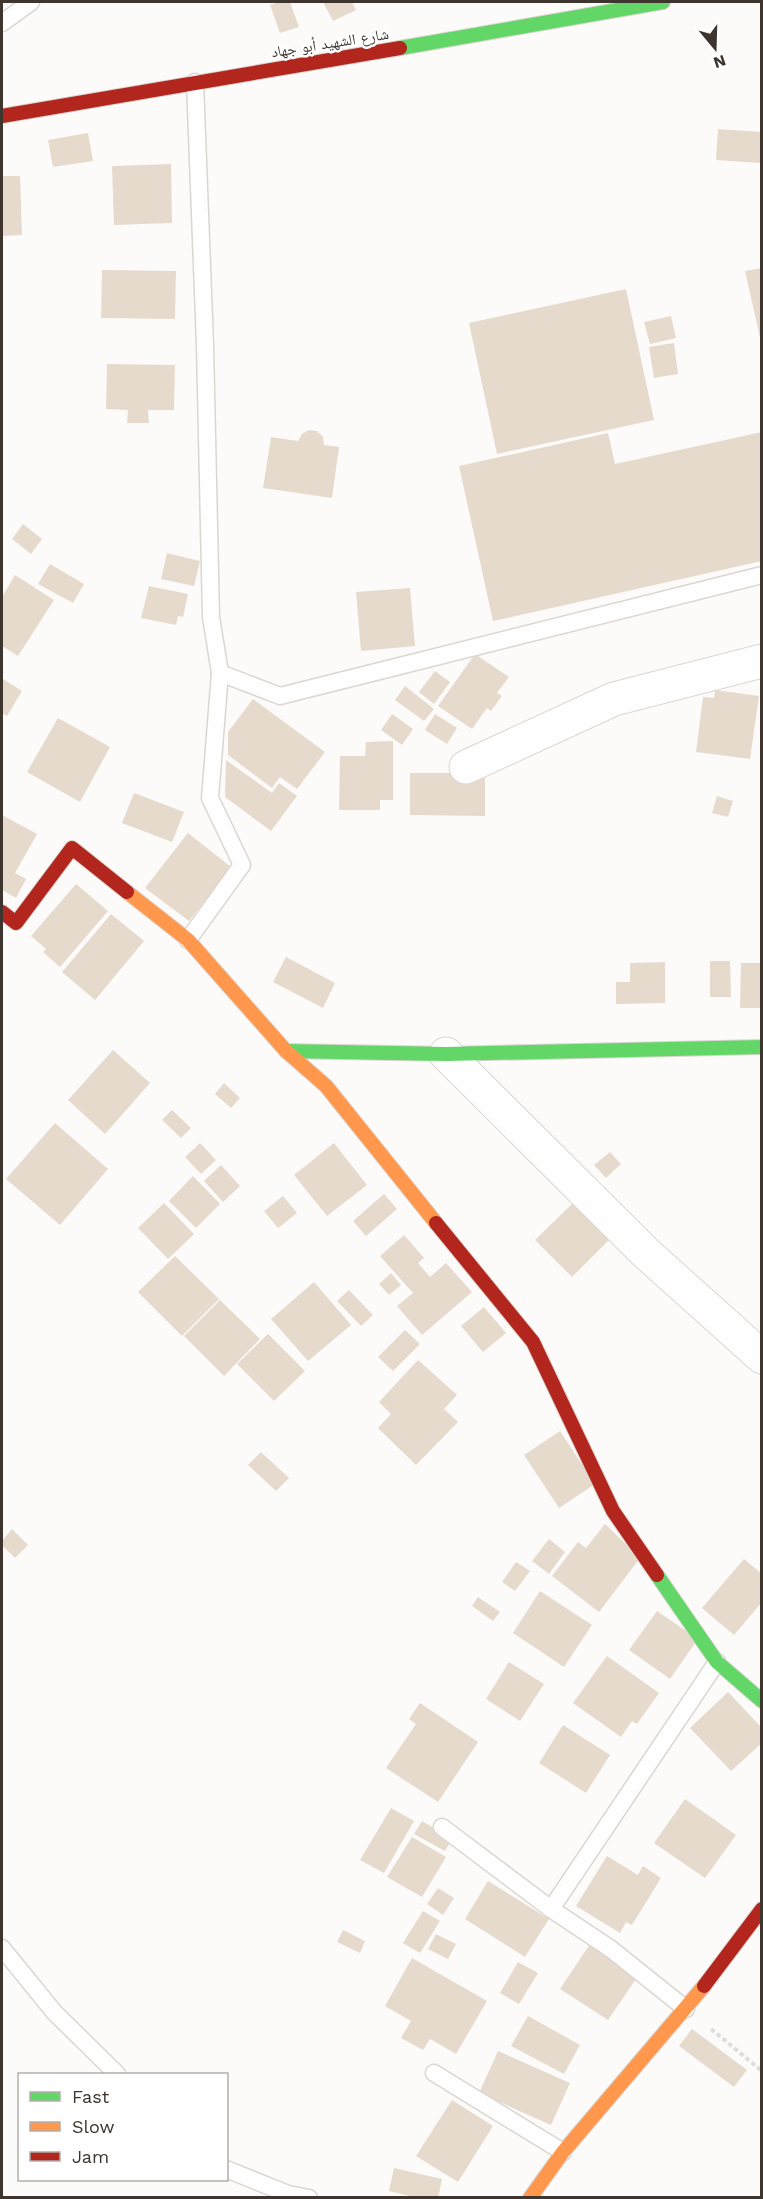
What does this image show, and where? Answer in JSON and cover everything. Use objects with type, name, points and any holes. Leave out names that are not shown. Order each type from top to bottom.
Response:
[{"type":"street","name":"شارع الشهيد أبو جهاد","points":[[2,116],[663,2]]},
{"type":"street","points":[[466,767],[614,699],[762,661]]},
{"type":"street","points":[[2,912],[16,922],[72,848],[188,940],[286,1051],[326,1086],[533,1342],[613,1511],[717,1662],[762,1701]]},
{"type":"street","points":[[286,1051],[446,1054],[762,1047]]},
{"type":"street","points":[[446,1054],[646,1253],[762,1357]]},
{"type":"street","points":[[531,2198],[562,2152],[686,2009],[762,1909]]},
{"type":"lane","points":[[2,23],[31,2]]},
{"type":"lane","points":[[188,940],[243,865],[210,798],[220,673],[211,617],[205,345],[195,82]]},
{"type":"lane","points":[[220,673],[280,696],[762,575]]},
{"type":"lane","points":[[551,1909],[717,1662]]},
{"type":"lane","points":[[442,1827],[551,1909],[611,1949],[686,2009]]},
{"type":"lane","points":[[2,1947],[54,2012],[116,2073]]},
{"type":"lane","points":[[434,2073],[562,2152]]},
{"type":"lane","points":[[228,2170],[287,2196],[309,2198]]},
{"type":"path","points":[[686,2009],[762,2071]]},
{"type":"building","points":[[290,2],[299,27],[280,33],[270,5]]},
{"type":"building","points":[[323,2],[352,2],[356,10],[333,21]]},
{"type":"building","points":[[718,129],[762,132],[760,163],[716,160]]},
{"type":"building","points":[[88,133],[93,161],[53,167],[48,140]]},
{"type":"building","points":[[171,164],[172,223],[114,225],[112,166]]},
{"type":"building","points":[[2,176],[20,176],[22,235],[2,236]]},
{"type":"building","points":[[762,268],[762,342],[761,342],[745,271]]},
{"type":"building","points":[[102,270],[176,271],[175,319],[101,318]]},
{"type":"building","points":[[626,289],[654,420],[497,454],[469,323]]},
{"type":"building","points":[[671,316],[676,338],[650,344],[644,322]]},
{"type":"building","points":[[674,343],[678,374],[654,378],[649,347]]},
{"type":"building","points":[[107,364],[175,365],[174,410],[148,410],[149,423],[127,423],[128,410],[106,409]]},
{"type":"building","points":[[309,430],[317,431],[323,437],[324,445],[339,447],[332,498],[263,488],[271,437],[298,441],[302,434]]},
{"type":"building","points":[[762,432],[762,561],[493,621],[459,466],[608,433],[615,464]]},
{"type":"building","points":[[23,524],[42,539],[31,554],[12,539]]},
{"type":"building","points":[[167,553],[200,561],[194,586],[161,579]]},
{"type":"building","points":[[50,564],[84,584],[73,603],[38,584]]},
{"type":"building","points":[[15,575],[54,600],[18,656],[2,646],[2,597]]},
{"type":"building","points":[[149,586],[188,594],[183,617],[178,616],[176,625],[141,618]]},
{"type":"building","points":[[410,588],[415,646],[361,651],[356,592]]},
{"type":"building","points":[[475,654],[509,677],[497,693],[502,696],[491,711],[487,708],[472,729],[438,706]]},
{"type":"building","points":[[435,671],[450,682],[434,704],[419,692]]},
{"type":"building","points":[[3,679],[22,691],[7,716],[2,713]]},
{"type":"building","points":[[405,686],[434,709],[424,721],[395,700]]},
{"type":"building","points":[[715,690],[759,696],[750,759],[696,752],[703,697],[714,698]]},
{"type":"building","points":[[253,699],[325,752],[297,789],[280,777],[272,788],[228,755],[228,732]]},
{"type":"building","points":[[392,714],[413,729],[402,745],[381,730]]},
{"type":"building","points":[[435,714],[457,728],[447,744],[425,730]]},
{"type":"building","points":[[58,718],[110,747],[80,802],[27,772]]},
{"type":"building","points":[[393,741],[393,800],[380,800],[380,810],[339,810],[340,756],[365,756],[366,742]]},
{"type":"building","points":[[226,760],[272,793],[279,783],[297,796],[271,831],[225,797]]},
{"type":"building","points":[[410,773],[485,773],[485,816],[410,815]]},
{"type":"building","points":[[134,793],[184,812],[172,842],[122,823]]},
{"type":"building","points":[[717,796],[733,801],[728,817],[712,813]]},
{"type":"building","points":[[2,815],[37,834],[15,873],[26,879],[16,898],[2,890]]},
{"type":"building","points":[[188,833],[231,867],[189,921],[145,888]]},
{"type":"building","points":[[76,884],[108,911],[60,967],[43,952],[46,949],[31,936]]},
{"type":"building","points":[[111,914],[144,941],[95,1000],[62,972]]},
{"type":"building","points":[[286,957],[335,983],[323,1008],[273,982]]},
{"type":"building","points":[[710,961],[730,961],[731,997],[710,997]]},
{"type":"building","points":[[665,962],[665,1003],[616,1004],[616,982],[630,982],[630,963]]},
{"type":"building","points":[[741,963],[762,963],[762,1008],[740,1008]]},
{"type":"building","points":[[113,1050],[150,1083],[105,1134],[68,1100]]},
{"type":"building","points":[[224,1083],[240,1098],[231,1108],[215,1094]]},
{"type":"building","points":[[172,1110],[191,1128],[181,1138],[162,1120]]},
{"type":"building","points":[[55,1123],[108,1169],[60,1225],[6,1179]]},
{"type":"building","points":[[200,1143],[216,1160],[201,1174],[185,1157]]},
{"type":"building","points":[[334,1143],[367,1185],[327,1216],[294,1175]]},
{"type":"building","points":[[610,1152],[621,1164],[606,1178],[594,1165]]},
{"type":"building","points":[[221,1165],[240,1186],[223,1202],[204,1181]]},
{"type":"building","points":[[193,1176],[220,1204],[196,1228],[169,1201]]},
{"type":"building","points":[[384,1194],[397,1209],[366,1236],[353,1221]]},
{"type":"building","points":[[283,1196],[297,1213],[278,1228],[264,1211]]},
{"type":"building","points":[[575,1201],[611,1238],[572,1277],[535,1240]]},
{"type":"building","points":[[164,1203],[194,1234],[168,1259],[138,1228]]},
{"type":"building","points":[[404,1235],[424,1258],[418,1263],[430,1277],[446,1263],[472,1292],[422,1335],[397,1306],[413,1293],[380,1256]]},
{"type":"building","points":[[175,1256],[219,1299],[182,1336],[138,1292]]},
{"type":"building","points":[[391,1273],[401,1285],[389,1295],[379,1284]]},
{"type":"building","points":[[314,1282],[351,1325],[308,1361],[271,1319]]},
{"type":"building","points":[[349,1290],[373,1315],[361,1326],[337,1301]]},
{"type":"building","points":[[220,1300],[260,1339],[224,1376],[184,1336]]},
{"type":"building","points":[[484,1307],[506,1333],[483,1352],[461,1326]]},
{"type":"building","points":[[405,1330],[420,1344],[393,1371],[378,1357]]},
{"type":"building","points":[[268,1334],[305,1371],[274,1401],[237,1364]]},
{"type":"building","points":[[418,1360],[457,1395],[444,1409],[458,1422],[416,1465],[378,1428],[391,1414],[379,1402]]},
{"type":"building","points":[[560,1431],[595,1484],[559,1508],[524,1455]]},
{"type":"building","points":[[261,1452],[289,1478],[276,1491],[248,1465]]},
{"type":"building","points":[[605,1524],[640,1558],[599,1612],[552,1576],[578,1542],[586,1548]]},
{"type":"building","points":[[12,1529],[28,1545],[15,1558],[2,1545],[2,1541]]},
{"type":"building","points":[[549,1539],[565,1552],[549,1574],[532,1561]]},
{"type":"building","points":[[744,1559],[762,1574],[762,1602],[734,1635],[702,1608]]},
{"type":"building","points":[[516,1562],[530,1571],[515,1591],[502,1582]]},
{"type":"building","points":[[540,1591],[592,1625],[564,1667],[513,1633]]},
{"type":"building","points":[[478,1597],[500,1612],[493,1621],[472,1606]]},
{"type":"building","points":[[657,1611],[698,1639],[670,1679],[629,1650]]},
{"type":"building","points":[[607,1656],[659,1693],[637,1724],[632,1721],[621,1737],[573,1703]]},
{"type":"building","points":[[509,1662],[544,1684],[520,1721],[486,1699]]},
{"type":"building","points":[[728,1692],[762,1728],[762,1743],[731,1771],[690,1728]]},
{"type":"building","points":[[420,1703],[478,1742],[438,1802],[386,1768],[416,1724],[409,1719]]},
{"type":"building","points":[[563,1725],[610,1755],[586,1793],[539,1763]]},
{"type":"building","points":[[685,1799],[736,1835],[705,1878],[654,1843]]},
{"type":"building","points":[[391,1808],[414,1821],[384,1873],[360,1860]]},
{"type":"building","points":[[422,1821],[452,1839],[445,1851],[414,1834]]},
{"type":"building","points":[[412,1837],[446,1857],[422,1897],[387,1877]]},
{"type":"building","points":[[607,1856],[638,1875],[643,1866],[661,1878],[632,1925],[626,1922],[620,1933],[576,1906]]},
{"type":"building","points":[[488,1881],[549,1919],[525,1957],[465,1919]]},
{"type":"building","points":[[438,1888],[454,1898],[443,1915],[427,1904]]},
{"type":"building","points":[[423,1911],[440,1921],[420,1953],[403,1943]]},
{"type":"building","points":[[343,1930],[365,1941],[360,1953],[337,1942]]},
{"type":"building","points":[[436,1934],[456,1944],[448,1959],[428,1949]]},
{"type":"building","points":[[590,1944],[638,1976],[608,2020],[560,1989]]},
{"type":"building","points":[[412,1958],[487,2001],[456,2054],[430,2039],[423,2050],[401,2038],[411,2021],[385,2006]]},
{"type":"building","points":[[518,1962],[538,1973],[519,2004],[500,1993]]},
{"type":"building","points":[[528,2016],[580,2045],[564,2074],[511,2046]]},
{"type":"building","points":[[692,2029],[747,2070],[734,2087],[679,2046]]},
{"type":"building","points":[[498,2051],[570,2083],[551,2125],[479,2093]]},
{"type":"building","points":[[452,2100],[493,2126],[458,2182],[416,2156]]},
{"type":"building","points":[[394,2168],[442,2179],[438,2198],[418,2198],[389,2191]]},
{"type":"traffic: fast","points":[[400,48],[663,2]]},
{"type":"traffic: fast","points":[[286,1051],[446,1054],[762,1047]]},
{"type":"traffic: fast","points":[[657,1575],[717,1662],[762,1701]]},
{"type":"traffic: slow","points":[[127,892],[188,940],[286,1051],[326,1086],[436,1223]]},
{"type":"traffic: slow","points":[[530,2198],[563,2152],[704,1986]]},
{"type":"traffic: jam","points":[[2,116],[400,48]]},
{"type":"traffic: jam","points":[[2,912],[16,923],[72,848],[127,892]]},
{"type":"traffic: jam","points":[[436,1223],[533,1342],[613,1511],[657,1575]]},
{"type":"traffic: jam","points":[[704,1986],[762,1909]]}]
